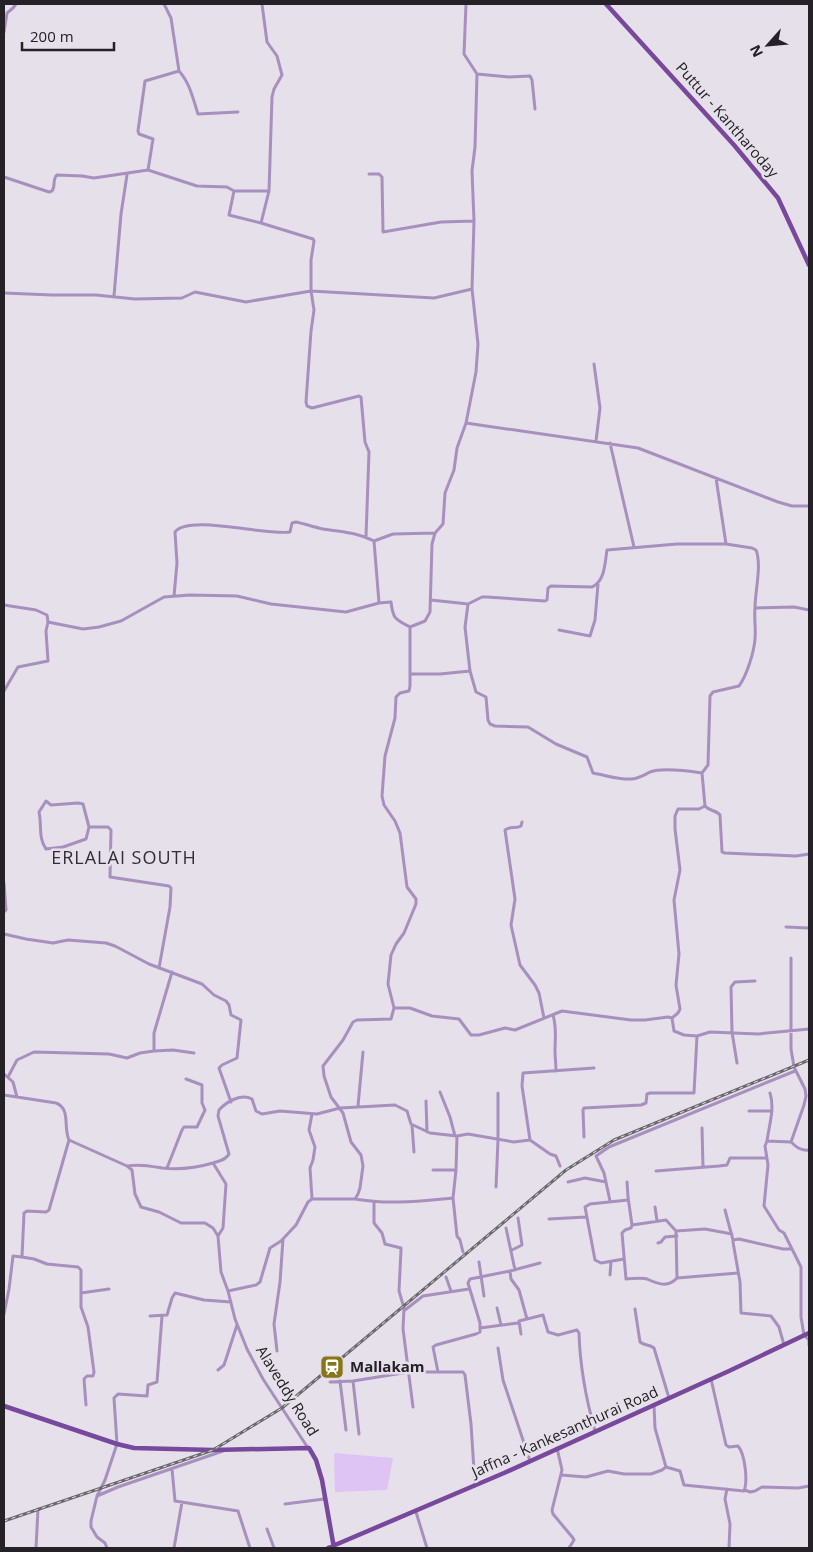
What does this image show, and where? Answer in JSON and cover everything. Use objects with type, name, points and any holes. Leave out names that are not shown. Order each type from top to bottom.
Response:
[{"type":"main road","name":"Puttur - Kantharoday","points":[[606,4],[734,144],[778,198],[809,265]]},
{"type":"main road","name":"Jaffna - Kankesanthurai Road","points":[[328,1548],[475,1486],[807,1334]]},
{"type":"main road","points":[[4,1406],[134,1448],[229,1450],[309,1448],[316,1460],[334,1547]]},
{"type":"street","points":[[4,32],[7,13],[16,4]]},
{"type":"street","points":[[164,4],[171,18],[180,71],[190,88],[198,114],[238,112]]},
{"type":"street","points":[[261,223],[269,191],[272,97],[282,75],[277,56],[267,42],[262,4]]},
{"type":"street","points":[[410,627],[428,617],[430,612],[432,544],[435,533],[443,524],[445,493],[454,470],[457,448],[466,423],[476,372],[478,344],[472,289],[474,221],[472,171],[475,147],[477,74],[464,54],[466,4]]},
{"type":"street","points":[[148,170],[153,139],[138,132],[145,81],[180,71]]},
{"type":"street","points":[[477,74],[509,77],[530,76],[535,109]]},
{"type":"street","points":[[4,177],[49,192],[54,189],[54,180],[57,175],[94,178],[127,175],[148,170],[197,186],[269,191]]},
{"type":"street","points":[[369,174],[379,174],[382,177],[383,232],[441,222],[474,221]]},
{"type":"street","points":[[114,296],[121,214],[127,175]]},
{"type":"street","points":[[234,190],[229,216],[261,223],[313,239],[314,241],[311,260],[311,291],[314,310],[306,402],[307,406],[312,408],[358,396],[361,397],[365,442],[369,452],[366,537]]},
{"type":"street","points":[[4,293],[114,296],[136,299],[182,298],[195,292],[246,302],[311,291],[434,298],[472,289]]},
{"type":"street","points":[[594,364],[600,408],[596,441]]},
{"type":"street","points":[[466,423],[638,448],[778,502],[792,506],[809,506]]},
{"type":"street","points":[[610,443],[634,548]]},
{"type":"street","points":[[716,478],[726,544]]},
{"type":"street","points":[[174,596],[178,563],[175,532],[178,529],[209,524],[283,533],[290,532],[292,523],[296,522],[320,528],[352,532],[374,541],[393,534],[435,533]]},
{"type":"street","points":[[374,541],[379,603]]},
{"type":"street","points":[[559,630],[590,636],[595,620],[598,584],[602,578],[607,550],[677,544],[726,544],[756,550],[758,562],[755,639],[745,678],[739,686],[713,692],[710,696],[708,765],[702,773],[704,806],[708,810],[718,812],[720,815],[722,852],[796,856],[809,854]]},
{"type":"street","points":[[431,600],[468,604],[482,597],[545,601],[547,600],[548,588],[551,586],[592,587],[598,584]]},
{"type":"street","points":[[48,622],[83,629],[100,627],[121,621],[164,597],[190,594],[237,596],[271,604],[346,612],[379,603],[391,602],[392,614],[395,619],[410,627]]},
{"type":"street","points":[[468,604],[465,628],[470,671],[476,692],[486,697],[490,724],[495,726],[528,727],[556,744],[587,757],[593,773],[632,779],[641,778],[650,772],[657,771],[702,773]]},
{"type":"street","points":[[4,605],[36,610],[47,615],[48,622],[46,631],[48,661],[18,667],[4,691]]},
{"type":"street","points":[[755,608],[794,607],[809,610]]},
{"type":"street","points":[[355,1199],[360,1188],[362,1155],[351,1142],[340,1108],[332,1098],[324,1076],[323,1066],[343,1040],[353,1022],[357,1020],[391,1019],[394,1008],[388,984],[391,956],[396,944],[404,934],[416,904],[416,899],[407,887],[400,833],[396,821],[384,805],[382,796],[385,756],[395,718],[396,697],[400,693],[409,691],[411,674],[410,627]]},
{"type":"street","points":[[411,674],[470,671]]},
{"type":"street","points":[[46,801],[51,805],[83,804],[89,827],[86,839],[63,848],[46,849],[43,845],[39,812],[46,801]]},
{"type":"street","points":[[394,1008],[410,1008],[432,1016],[460,1019],[470,1035],[479,1035],[505,1028],[515,1030],[562,1011],[631,1020],[672,1018],[680,1009],[676,985],[679,954],[674,900],[680,870],[675,816],[678,809],[699,809],[704,806]]},
{"type":"street","points":[[522,822],[522,826],[505,830],[515,899],[511,925],[520,965],[539,993],[544,1018]]},
{"type":"street","points":[[89,827],[108,827],[111,830],[110,877],[169,886],[171,888],[170,907],[159,968]]},
{"type":"street","points":[[4,883],[6,910],[4,912]]},
{"type":"street","points":[[786,927],[809,928]]},
{"type":"street","points":[[4,934],[53,943],[68,940],[106,943],[149,964],[202,984],[214,995],[226,1001],[230,1005],[231,1015],[241,1020],[237,1058],[222,1064],[220,1068],[231,1102]]},
{"type":"street","points":[[791,958],[791,1049],[795,1071],[805,1089],[806,1096],[791,1142]]},
{"type":"street","points":[[154,1051],[154,1033],[172,972]]},
{"type":"street","points":[[737,1063],[732,1032],[731,987],[736,982],[755,981]]},
{"type":"street","points":[[553,1015],[556,1024],[556,1071]]},
{"type":"street","points":[[672,1018],[674,1031],[679,1034],[697,1036],[710,1032],[758,1034],[809,1029]]},
{"type":"street","points":[[584,1137],[584,1108],[641,1105],[646,1103],[647,1094],[650,1093],[694,1093],[697,1036]]},
{"type":"street","points":[[8,1077],[17,1060],[34,1052],[109,1054],[126,1058],[154,1051],[173,1050],[194,1054]]},
{"type":"street","points":[[358,1106],[363,1052]]},
{"type":"street","points":[[530,1140],[522,1074],[594,1068]]},
{"type":"street","points":[[610,1201],[604,1173],[596,1156],[609,1147],[795,1071]]},
{"type":"street","points":[[4,1074],[13,1082],[17,1097]]},
{"type":"street","points":[[167,1168],[182,1130],[184,1128],[197,1128],[205,1110],[202,1103],[203,1087],[186,1079]]},
{"type":"street","points":[[440,1092],[456,1136],[456,1170],[453,1198],[457,1236],[463,1252]]},
{"type":"street","points":[[496,1187],[498,1093]]},
{"type":"street","points":[[770,1093],[773,1102],[768,1141],[765,1146],[768,1165],[764,1206],[779,1230],[784,1233],[801,1267],[800,1296],[809,1346]]},
{"type":"street","points":[[4,1095],[56,1102],[61,1105],[64,1108],[66,1135],[69,1140],[132,1170],[135,1194],[142,1207],[159,1212],[183,1224],[205,1223],[213,1228],[218,1236]]},
{"type":"street","points":[[127,1166],[139,1164],[167,1168],[192,1168],[226,1159],[229,1154],[218,1116],[221,1107],[238,1098],[249,1097],[252,1099],[258,1114],[280,1111],[323,1114],[340,1108],[358,1106],[395,1105],[402,1107],[412,1124],[414,1152]]},
{"type":"street","points":[[426,1101],[427,1132]]},
{"type":"street","points":[[749,1111],[772,1111]]},
{"type":"street","points":[[312,1114],[309,1130],[315,1147],[310,1168],[312,1199]]},
{"type":"street","points":[[412,1124],[427,1132],[456,1136],[468,1134],[514,1142],[530,1140],[556,1156],[560,1166]]},
{"type":"street","points":[[702,1128],[703,1167]]},
{"type":"street","points":[[22,1257],[24,1212],[28,1210],[46,1212],[49,1210],[69,1140]]},
{"type":"street","points":[[768,1141],[791,1142],[795,1146],[809,1150]]},
{"type":"street","points":[[656,1171],[727,1165],[730,1158],[766,1158]]},
{"type":"street","name":"Alaveddy Road","points":[[213,1163],[226,1184],[223,1228],[218,1236],[221,1272],[237,1324],[247,1349],[263,1379],[309,1448]]},
{"type":"street","points":[[433,1170],[456,1170]]},
{"type":"street","points":[[568,1182],[585,1178],[606,1182]]},
{"type":"street","points":[[627,1182],[632,1225]]},
{"type":"street","points":[[228,1291],[256,1285],[260,1282],[270,1248],[284,1239],[296,1225],[308,1202],[312,1199],[355,1199],[374,1203],[415,1202],[453,1198]]},
{"type":"street","points":[[624,1259],[601,1264],[595,1260],[586,1217],[586,1206],[610,1201],[628,1200]]},
{"type":"street","points":[[374,1203],[374,1226],[382,1233],[383,1242],[401,1248],[399,1291],[404,1310],[403,1330],[413,1407]]},
{"type":"street","points":[[655,1207],[657,1221]]},
{"type":"street","points":[[725,1210],[732,1234],[740,1282],[741,1313],[771,1316],[779,1327],[784,1345]]},
{"type":"street","points":[[549,1219],[586,1217]]},
{"type":"street","points":[[512,1250],[522,1245],[518,1218]]},
{"type":"street","points":[[677,1278],[677,1236],[676,1231],[666,1220],[632,1225],[631,1228],[622,1233],[626,1278],[645,1279],[650,1282],[671,1284],[677,1278],[738,1273]]},
{"type":"street","points":[[506,1228],[515,1270]]},
{"type":"street","points":[[676,1231],[705,1229],[732,1234]]},
{"type":"street","points":[[658,1243],[665,1237],[677,1236]]},
{"type":"street","points":[[278,1351],[274,1324],[284,1239]]},
{"type":"street","points":[[733,1240],[790,1248]]},
{"type":"street","points":[[4,1314],[13,1256],[34,1258],[47,1264],[78,1267],[81,1270],[81,1307],[88,1327],[94,1372],[93,1376],[87,1376],[84,1379],[86,1405]]},
{"type":"street","points":[[479,1262],[484,1296]]},
{"type":"street","points":[[610,1275],[611,1262]]},
{"type":"street","points":[[438,1372],[434,1347],[436,1345],[480,1332],[469,1289],[468,1283],[470,1279],[510,1272],[540,1264]]},
{"type":"street","points":[[510,1272],[519,1290],[527,1319]]},
{"type":"street","points":[[446,1277],[450,1291]]},
{"type":"street","points":[[81,1292],[109,1289]]},
{"type":"street","points":[[404,1310],[423,1296],[469,1289]]},
{"type":"street","points":[[150,1316],[162,1316],[168,1313],[175,1293],[204,1300],[231,1302]]},
{"type":"street","points":[[497,1308],[501,1325]]},
{"type":"street","points":[[635,1309],[640,1342],[654,1348],[670,1398]]},
{"type":"street","points":[[480,1328],[518,1323],[519,1321],[543,1315],[548,1332],[558,1335],[577,1330],[579,1333],[586,1392],[595,1432]]},
{"type":"street","points":[[107,1548],[91,1527],[97,1496],[105,1480],[117,1444],[114,1398],[118,1394],[147,1396],[148,1385],[157,1382],[162,1316]]},
{"type":"street","points":[[518,1323],[521,1334]]},
{"type":"street","points":[[218,1370],[224,1365],[237,1324]]},
{"type":"street","points":[[498,1348],[503,1380],[530,1461]]},
{"type":"street","points":[[330,1382],[353,1381],[409,1372],[460,1371],[465,1374],[471,1424],[475,1486]]},
{"type":"street","points":[[711,1379],[726,1445],[729,1447],[738,1446],[742,1452],[746,1474],[744,1490]]},
{"type":"street","points":[[340,1381],[346,1430]]},
{"type":"street","points":[[353,1381],[359,1434]]},
{"type":"street","points":[[654,1405],[655,1428],[666,1467]]},
{"type":"street","points":[[557,1448],[562,1470],[552,1510],[553,1514],[574,1538],[569,1548]]},
{"type":"street","points":[[97,1496],[118,1487],[229,1450]]},
{"type":"street","points":[[666,1467],[680,1471],[685,1486],[755,1491],[762,1486],[798,1488],[809,1486]]},
{"type":"street","points":[[561,1475],[586,1477],[608,1471],[624,1474],[651,1474],[666,1467]]},
{"type":"street","points":[[172,1469],[175,1501],[238,1511],[250,1548]]},
{"type":"street","points":[[727,1489],[725,1499],[730,1524],[729,1548]]},
{"type":"street","points":[[285,1504],[324,1499]]},
{"type":"street","points":[[174,1548],[182,1502]]},
{"type":"street","points":[[36,1548],[38,1510]]},
{"type":"street","points":[[416,1512],[427,1548]]},
{"type":"street","points":[[267,1529],[274,1548]]},
{"type":"shaded area","points":[[334,1453],[393,1458],[387,1490],[335,1492]]},
{"type":"railway","points":[[4,1521],[213,1450],[282,1408],[566,1170],[614,1140],[809,1060]]},
{"type":"place","name":"Mallakam","points":[[332,1367]]},
{"type":"district","name":"ERLALAI SOUTH","points":[[124,858]]}]
